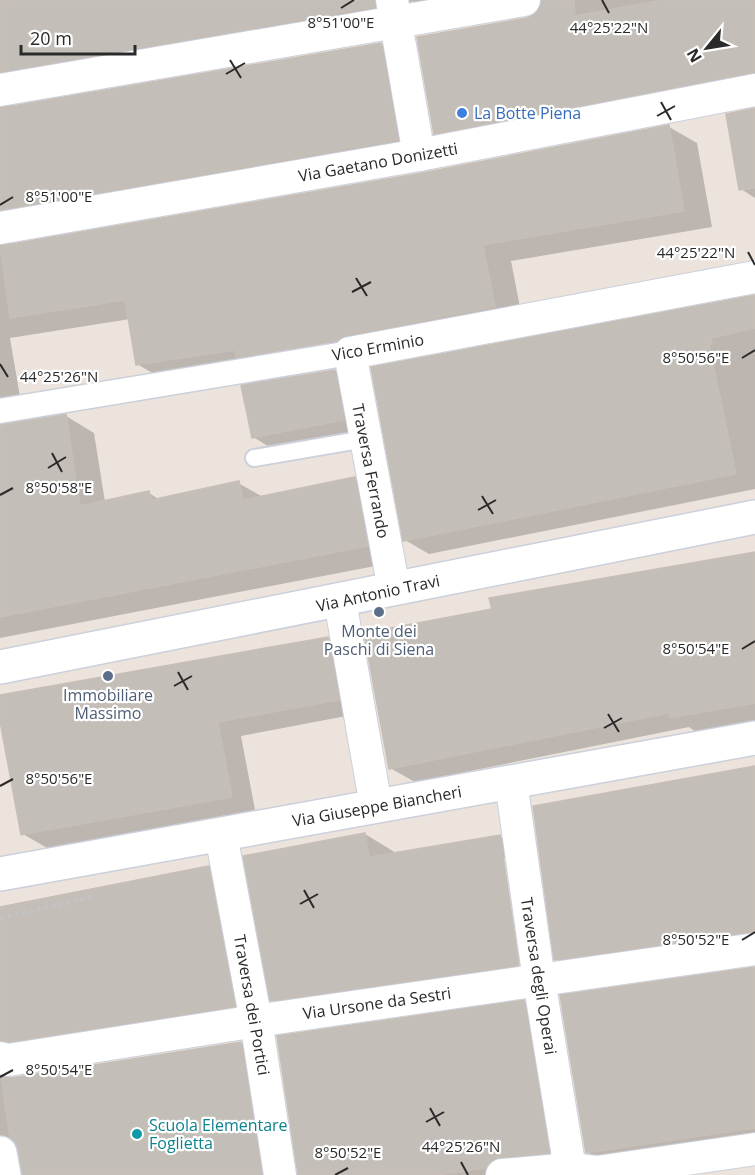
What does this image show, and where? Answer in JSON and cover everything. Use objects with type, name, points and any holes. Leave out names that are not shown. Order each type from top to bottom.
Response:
[{"type":"street","points":[[0,90],[394,11],[524,0]]},
{"type":"street","points":[[394,11],[419,155]]},
{"type":"street","name":"Via Gaetano Donizetti","points":[[0,228],[419,155],[755,90]]},
{"type":"street","name":"Vico Erminio","points":[[0,411],[350,353],[755,277]]},
{"type":"street","name":"Traversa Ferrando","points":[[350,353],[364,439],[394,589]]},
{"type":"street","name":"Via Antonio Travi","points":[[0,667],[755,517]]},
{"type":"street","points":[[340,601],[376,806]]},
{"type":"street","name":"Via Giuseppe Biancheri","points":[[0,874],[755,738]]},
{"type":"street","name":"Traversa degli Operai","points":[[511,782],[539,980],[588,1172]]},
{"type":"street","name":"Traversa dei Portici","points":[[221,835],[256,1021],[280,1175]]},
{"type":"street","name":"Via Ursone da Sestri","points":[[0,1058],[8,1060],[256,1021],[755,949]]},
{"type":"street","points":[[502,1175],[588,1172],[755,1149]]},
{"type":"street","points":[[0,1153],[4,1175]]},
{"type":"lane","points":[[254,459],[364,439]]},
{"type":"building","points":[[0,0],[374,0],[375,7],[0,72]]},
{"type":"building","points":[[542,0],[574,0],[575,16],[662,0],[755,0],[755,72],[434,134],[417,37],[527,18],[536,13]]},
{"type":"building","points":[[381,43],[398,140],[0,210],[0,108]]},
{"type":"building","points":[[755,108],[755,188],[739,190],[726,114]]},
{"type":"building","points":[[669,125],[684,211],[483,245],[495,307],[347,335],[337,341],[236,357],[235,350],[136,365],[125,300],[10,318],[0,246],[422,173]]},
{"type":"building","points":[[755,295],[755,328],[711,338],[712,344],[709,344],[736,474],[403,541],[371,367]]},
{"type":"building","points":[[335,370],[344,420],[252,438],[241,385]]},
{"type":"building","points":[[66,414],[80,506],[149,491],[151,500],[239,481],[243,500],[355,477],[368,546],[0,617],[0,425]]},
{"type":"building","points":[[755,552],[755,703],[670,718],[669,713],[389,769],[364,633],[492,609],[489,598]]},
{"type":"building","points":[[328,637],[339,700],[218,722],[232,797],[21,835],[0,721],[0,695]]},
{"type":"building","points":[[755,766],[755,931],[554,960],[533,806]]},
{"type":"building","points":[[365,833],[369,857],[500,835],[519,965],[270,1001],[243,856]]},
{"type":"building","points":[[209,866],[235,1006],[9,1042],[0,1041],[0,907]]},
{"type":"building","points":[[755,967],[755,1128],[586,1153],[560,995]]},
{"type":"building","points":[[524,1000],[549,1153],[500,1157],[491,1161],[485,1168],[438,1175],[298,1175],[277,1036]]},
{"type":"building","name":"Scuola Elementare Foglietta","points":[[241,1042],[262,1175],[22,1175],[18,1150],[10,1138],[1,1077],[11,1078]]},
{"type":"place","name":"La Botte Piena","points":[[462,113]]},
{"type":"place","name":"Monte dei Paschi di Siena","points":[[379,612]]},
{"type":"place","name":"Immobiliare Massimo","points":[[108,676]]},
{"type":"place","name":"Scuola Elementare Foglietta","points":[[137,1134]]}]
